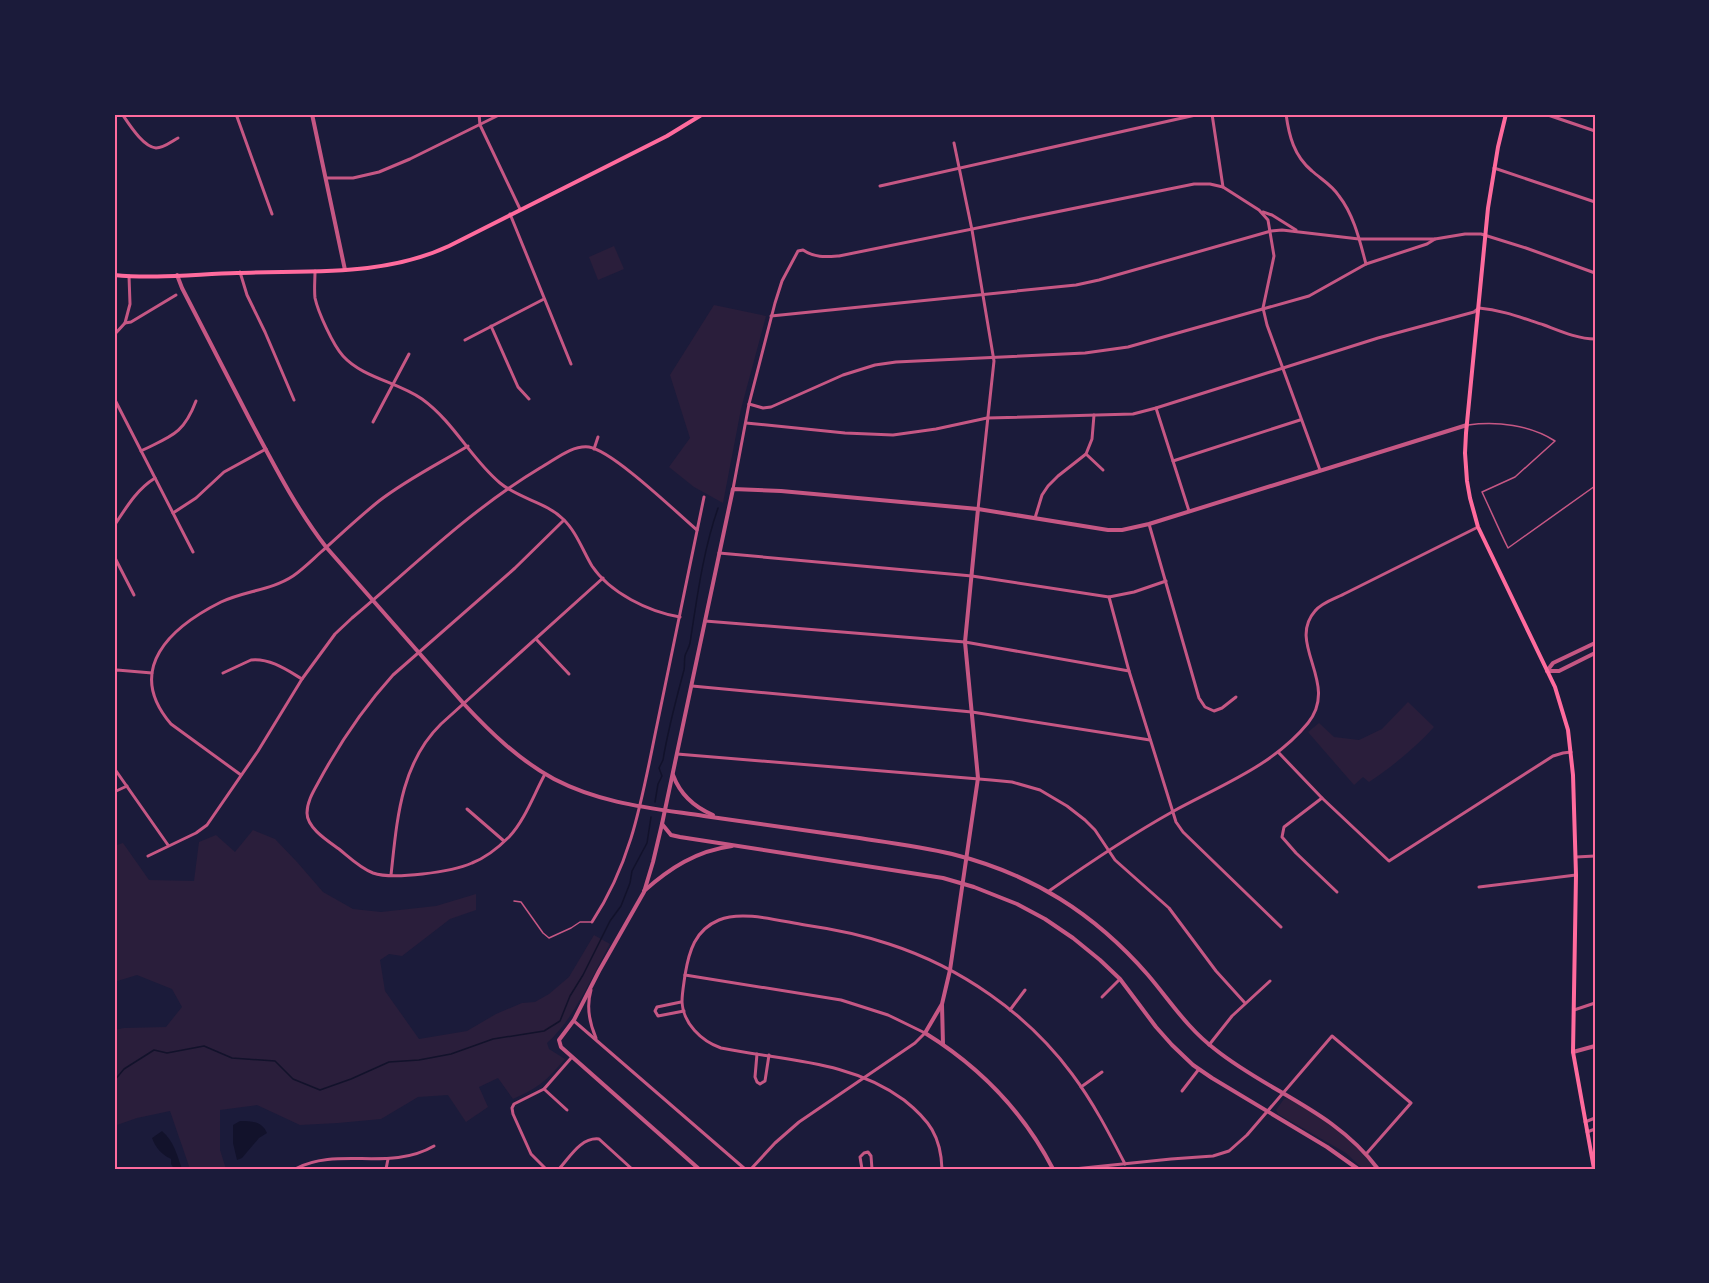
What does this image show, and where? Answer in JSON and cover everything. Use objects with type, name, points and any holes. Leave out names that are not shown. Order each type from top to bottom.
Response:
[{"type":"main road","points":[[114,275],[345,270],[393,264],[422,257],[449,246],[667,136],[703,114]]},
{"type":"main road","points":[[1506,114],[1494,168],[1485,235],[1467,425],[1467,481],[1478,527],[1555,687],[1565,716],[1571,752],[1576,857],[1572,1052],[1593,1169]]},
{"type":"street","points":[[122,114],[149,146],[160,147],[178,138]]},
{"type":"street","points":[[236,114],[272,214]]},
{"type":"street","points":[[312,114],[345,270]]},
{"type":"street","points":[[478,114],[480,125],[520,209]]},
{"type":"street","points":[[326,177],[353,178],[379,172],[501,114]]},
{"type":"street","points":[[880,186],[1200,114]]},
{"type":"street","points":[[1212,114],[1223,187]]},
{"type":"street","points":[[1286,114],[1288,131],[1298,155],[1306,166],[1329,184],[1341,198],[1359,239],[1366,264]]},
{"type":"street","points":[[1545,114],[1595,131]]},
{"type":"street","points":[[943,1044],[942,1004],[950,970],[978,778],[965,642],[994,367],[984,296],[954,143]]},
{"type":"street","points":[[1494,168],[1595,202]]},
{"type":"street","points":[[699,1169],[572,1057],[559,1040],[574,1020],[644,892],[662,824],[749,404],[775,303],[796,253],[800,250],[814,256],[839,256],[1205,183],[1223,187],[1298,231]]},
{"type":"street","points":[[1263,212],[1268,220],[1274,248],[1274,262],[1263,308],[1282,368],[1320,470]]},
{"type":"street","points":[[510,214],[572,364]]},
{"type":"street","points":[[771,316],[984,296],[1093,282],[1281,230],[1359,239],[1435,239],[1465,234],[1485,235],[1595,273]]},
{"type":"street","points":[[749,404],[771,408],[843,375],[875,365],[1115,350],[1310,296],[1366,264],[1427,244],[1435,239]]},
{"type":"street","points":[[315,271],[317,305],[337,348],[351,363],[415,395],[429,405],[490,473],[508,489],[548,507],[564,520],[594,569],[625,596],[637,604],[680,618]]},
{"type":"street","points":[[240,272],[247,295],[294,400]]},
{"type":"street","points":[[177,275],[297,508],[326,547],[419,653],[506,746],[545,774],[587,793],[640,807],[918,847],[967,858],[1011,873],[1049,891],[1114,939],[1148,975],[1178,1014],[1209,1045],[1239,1067],[1331,1122],[1354,1141],[1378,1169]]},
{"type":"street","points":[[114,335],[125,323],[130,304],[129,276]]},
{"type":"street","points":[[125,323],[131,322],[176,295]]},
{"type":"street","points":[[465,340],[544,299]]},
{"type":"street","points":[[746,423],[845,433],[893,435],[987,418],[1127,414],[1156,408],[1378,338],[1474,312],[1479,308],[1507,313],[1593,339]]},
{"type":"street","points":[[491,326],[518,387],[529,399]]},
{"type":"street","points":[[373,422],[409,354]]},
{"type":"street","points":[[114,398],[193,552]]},
{"type":"street","points":[[141,451],[179,431],[187,421],[196,401]]},
{"type":"street","points":[[1156,408],[1189,511]]},
{"type":"street","points":[[1035,518],[1044,491],[1058,476],[1086,454],[1092,439],[1094,415]]},
{"type":"street","points":[[1173,461],[1300,419]]},
{"type":"street","points":[[733,489],[781,491],[978,509],[1118,531],[1149,524],[1467,425]]},
{"type":"street","points":[[594,449],[598,438]]},
{"type":"street","points":[[241,775],[169,722],[156,698],[152,673],[163,644],[181,627],[221,602],[289,578],[390,493],[468,446]]},
{"type":"street","points":[[147,856],[196,833],[207,825],[264,742],[302,679],[335,634],[462,522],[508,489],[570,451],[583,447],[604,454],[625,468],[697,530]]},
{"type":"street","points":[[173,513],[196,498],[224,472],[266,449]]},
{"type":"street","points":[[1086,454],[1103,470]]},
{"type":"street","points":[[114,526],[137,492],[155,478]]},
{"type":"street","points":[[592,922],[620,872],[631,842],[704,497]]},
{"type":"street","points":[[545,774],[512,833],[479,860],[461,867],[391,876],[378,874],[363,868],[332,844],[311,824],[308,818],[308,808],[313,794],[326,768],[355,722],[393,675],[515,568],[564,520]]},
{"type":"street","points":[[1149,524],[1202,703],[1210,710],[1217,711],[1236,698]]},
{"type":"street","points":[[1049,891],[1108,850],[1278,752],[1308,723],[1318,703],[1318,679],[1308,652],[1306,637],[1314,612],[1325,604],[1478,527]]},
{"type":"street","points":[[719,553],[972,576],[1109,597],[1166,581]]},
{"type":"street","points":[[114,555],[134,595]]},
{"type":"street","points":[[391,876],[398,815],[419,751],[436,729],[603,578]]},
{"type":"street","points":[[1109,597],[1129,671],[1172,812],[1179,827],[1281,927]]},
{"type":"street","points":[[705,621],[965,642],[1129,671]]},
{"type":"street","points":[[536,639],[569,674]]},
{"type":"street","points":[[1546,671],[1553,663],[1595,643]]},
{"type":"street","points":[[1546,671],[1559,670],[1595,653]]},
{"type":"street","points":[[223,673],[253,659],[279,666],[302,679]]},
{"type":"street","points":[[114,672],[117,670],[152,673]]},
{"type":"street","points":[[690,686],[972,712],[1150,740]]},
{"type":"street","points":[[1278,752],[1322,798],[1389,861],[1553,756],[1571,752]]},
{"type":"street","points":[[676,753],[978,778],[1012,782],[1040,790],[1085,820],[1095,830],[1115,860],[1169,908],[1215,971],[1245,1003]]},
{"type":"street","points":[[114,768],[168,845]]},
{"type":"street","points":[[672,774],[678,787],[691,802],[701,810],[719,818]]},
{"type":"street","points":[[114,792],[127,786]]},
{"type":"street","points":[[1322,798],[1284,827],[1282,835],[1285,842],[1337,892]]},
{"type":"street","points":[[467,808],[504,841]]},
{"type":"street","points":[[662,824],[674,836],[918,873],[963,884],[1017,904],[1045,919],[1100,960],[1120,979],[1172,1045],[1199,1069],[1327,1147],[1358,1169]]},
{"type":"street","points":[[644,892],[670,869],[689,858],[713,849],[736,846]]},
{"type":"street","points":[[1576,857],[1595,856]]},
{"type":"street","points":[[1479,887],[1576,874]]},
{"type":"street","points":[[942,1169],[940,1148],[925,1118],[896,1095],[863,1078],[819,1064],[721,1048],[708,1042],[694,1030],[682,1002],[690,950],[700,934],[716,922],[734,916],[784,922],[855,934],[900,948],[950,970],[1010,1010],[1049,1047],[1081,1087],[1102,1119],[1125,1164]]},
{"type":"street","points":[[685,975],[841,1000],[881,1012],[925,1033],[975,1068],[1008,1101],[1037,1139],[1053,1169]]},
{"type":"street","points":[[1102,997],[1120,979]]},
{"type":"street","points":[[594,981],[588,1004],[590,1023],[596,1040]]},
{"type":"street","points":[[1209,1045],[1232,1016],[1270,981]]},
{"type":"street","points":[[1010,1010],[1025,990]]},
{"type":"street","points":[[682,1002],[657,1007],[655,1011],[658,1016],[684,1011]]},
{"type":"street","points":[[1572,1010],[1595,1002]]},
{"type":"street","points":[[751,1169],[788,1131],[915,1042],[925,1033],[942,1004]]},
{"type":"street","points":[[574,1020],[745,1169]]},
{"type":"street","points":[[1074,1169],[1222,1154],[1237,1144],[1267,1112],[1332,1036],[1411,1103],[1366,1153]]},
{"type":"street","points":[[1572,1052],[1595,1046]]},
{"type":"street","points":[[757,1054],[755,1077],[760,1084],[765,1081],[769,1055]]},
{"type":"street","points":[[546,1169],[531,1154],[512,1108],[514,1104],[544,1089],[572,1057]]},
{"type":"street","points":[[1182,1091],[1199,1069]]},
{"type":"street","points":[[1081,1087],[1102,1072]]},
{"type":"street","points":[[544,1089],[567,1110]]},
{"type":"street","points":[[1585,1122],[1595,1118]]},
{"type":"street","points":[[1587,1132],[1595,1130]]},
{"type":"street","points":[[559,1169],[580,1145],[592,1138],[599,1139],[632,1169]]},
{"type":"street","points":[[295,1169],[319,1160],[388,1159],[421,1153],[434,1146]]},
{"type":"street","points":[[862,1169],[860,1157],[868,1152],[872,1169]]},
{"type":"street","points":[[386,1169],[388,1159]]},
{"type":"lane","points":[[1467,425],[1491,423],[1524,428],[1548,436],[1555,441],[1515,477],[1482,492],[1509,548],[1595,486]]},
{"type":"lane","points":[[513,901],[521,902],[549,939],[580,922],[592,922]]},
{"type":"shaded area","points":[[614,246],[624,269],[598,280],[589,257]]},
{"type":"shaded area","points":[[714,305],[766,316],[741,409],[723,503],[694,487],[669,467],[690,438],[670,375]]},
{"type":"shaded area","points":[[1408,702],[1434,727],[1387,770],[1369,782],[1363,777],[1354,785],[1308,732],[1319,723],[1334,737],[1359,740],[1382,729]]},
{"type":"shaded area","points":[[253,830],[275,839],[323,892],[353,909],[381,912],[436,906],[476,894],[476,910],[450,919],[402,956],[389,954],[380,960],[385,991],[419,1039],[467,1031],[496,1014],[522,1003],[535,1002],[549,994],[569,977],[594,935],[610,944],[574,1009],[547,1043],[549,1049],[565,1059],[542,1083],[513,1099],[498,1078],[479,1087],[488,1107],[466,1122],[448,1095],[418,1097],[381,1119],[338,1123],[300,1125],[257,1105],[220,1110],[220,1150],[226,1169],[190,1169],[170,1111],[114,1126],[114,1030],[166,1027],[182,1007],[172,989],[137,975],[114,982],[114,846],[123,843],[149,880],[194,881],[199,842],[216,835],[235,852]]},
{"type":"shaded area","points":[[1287,1098],[1336,1129],[1377,1169],[1363,1169],[1346,1153],[1278,1114],[1276,1110]]},
{"type":"shaded area","points":[[240,1121],[259,1124],[267,1133],[259,1138],[242,1158],[237,1160],[233,1143],[233,1125]]},
{"type":"shaded area","points":[[162,1131],[177,1153],[182,1169],[174,1169],[171,1159],[155,1145],[152,1138]]},
{"type":"waterway","points":[[655,802],[662,776],[659,768],[663,760],[684,670],[704,558],[718,508]]},
{"type":"waterway","points":[[114,1081],[124,1069],[154,1050],[167,1053],[204,1046],[232,1058],[275,1061],[293,1079],[320,1090],[389,1062],[419,1060],[451,1054],[493,1039],[544,1031],[560,1021],[570,996],[610,921],[621,906],[632,871],[647,843],[651,817]]}]
